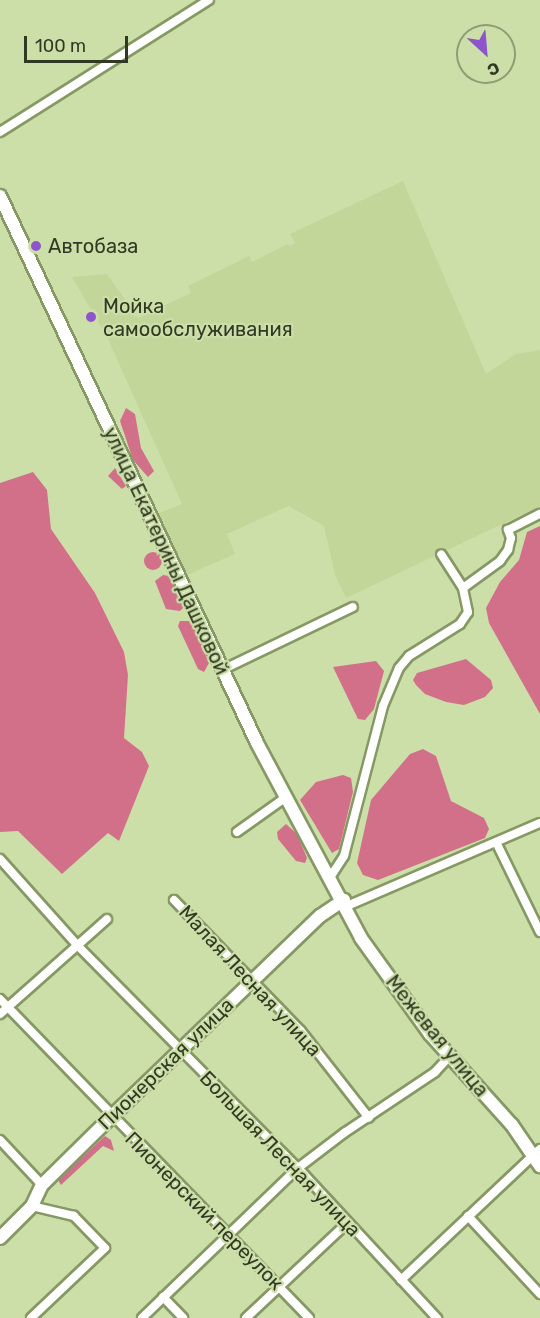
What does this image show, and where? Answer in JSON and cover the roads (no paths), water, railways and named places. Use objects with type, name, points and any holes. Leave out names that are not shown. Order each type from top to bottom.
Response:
[{"type":"street","points":[[0,132],[209,0]]},
{"type":"street","name":"улица Екатерины Дашковой","points":[[0,196],[222,670],[286,797],[345,903]]},
{"type":"street","points":[[464,588],[500,561],[510,544],[508,530],[540,514]]},
{"type":"street","points":[[331,876],[344,856],[383,706],[399,668],[409,656],[460,624],[468,612],[464,588],[441,554]]},
{"type":"street","points":[[222,670],[353,607]]},
{"type":"street","points":[[237,832],[286,797]]},
{"type":"street","points":[[345,903],[497,844],[540,824]]},
{"type":"street","points":[[497,844],[540,932]]},
{"type":"street","name":"Большая Лесная улица","points":[[0,860],[78,946],[298,1168],[437,1318]]},
{"type":"street","name":"Малая Лесная улица","points":[[174,900],[301,1030],[369,1118]]},
{"type":"street","name":"Пионерская улица","points":[[0,1238],[32,1206],[42,1185],[179,1050],[320,916],[345,903]]},
{"type":"street","name":"Межевая улица","points":[[345,903],[369,950],[449,1057],[537,1151],[540,1166]]},
{"type":"street","points":[[0,1014],[108,919]]},
{"type":"street","name":"Пионерский переулок","points":[[0,999],[309,1318]]},
{"type":"street","points":[[142,1318],[298,1168],[435,1072],[449,1057]]},
{"type":"street","points":[[0,1142],[42,1185]]},
{"type":"street","points":[[401,1280],[537,1151]]},
{"type":"street","points":[[32,1206],[74,1216],[105,1248],[32,1318]]},
{"type":"street","points":[[468,1216],[540,1294]]},
{"type":"street","points":[[246,1318],[347,1223]]},
{"type":"street","points":[[163,1297],[183,1318]]},
{"type":"place","name":"Автобаза","points":[[36,246]]},
{"type":"place","name":"Мойка самообслуживания","points":[[91,317]]}]
